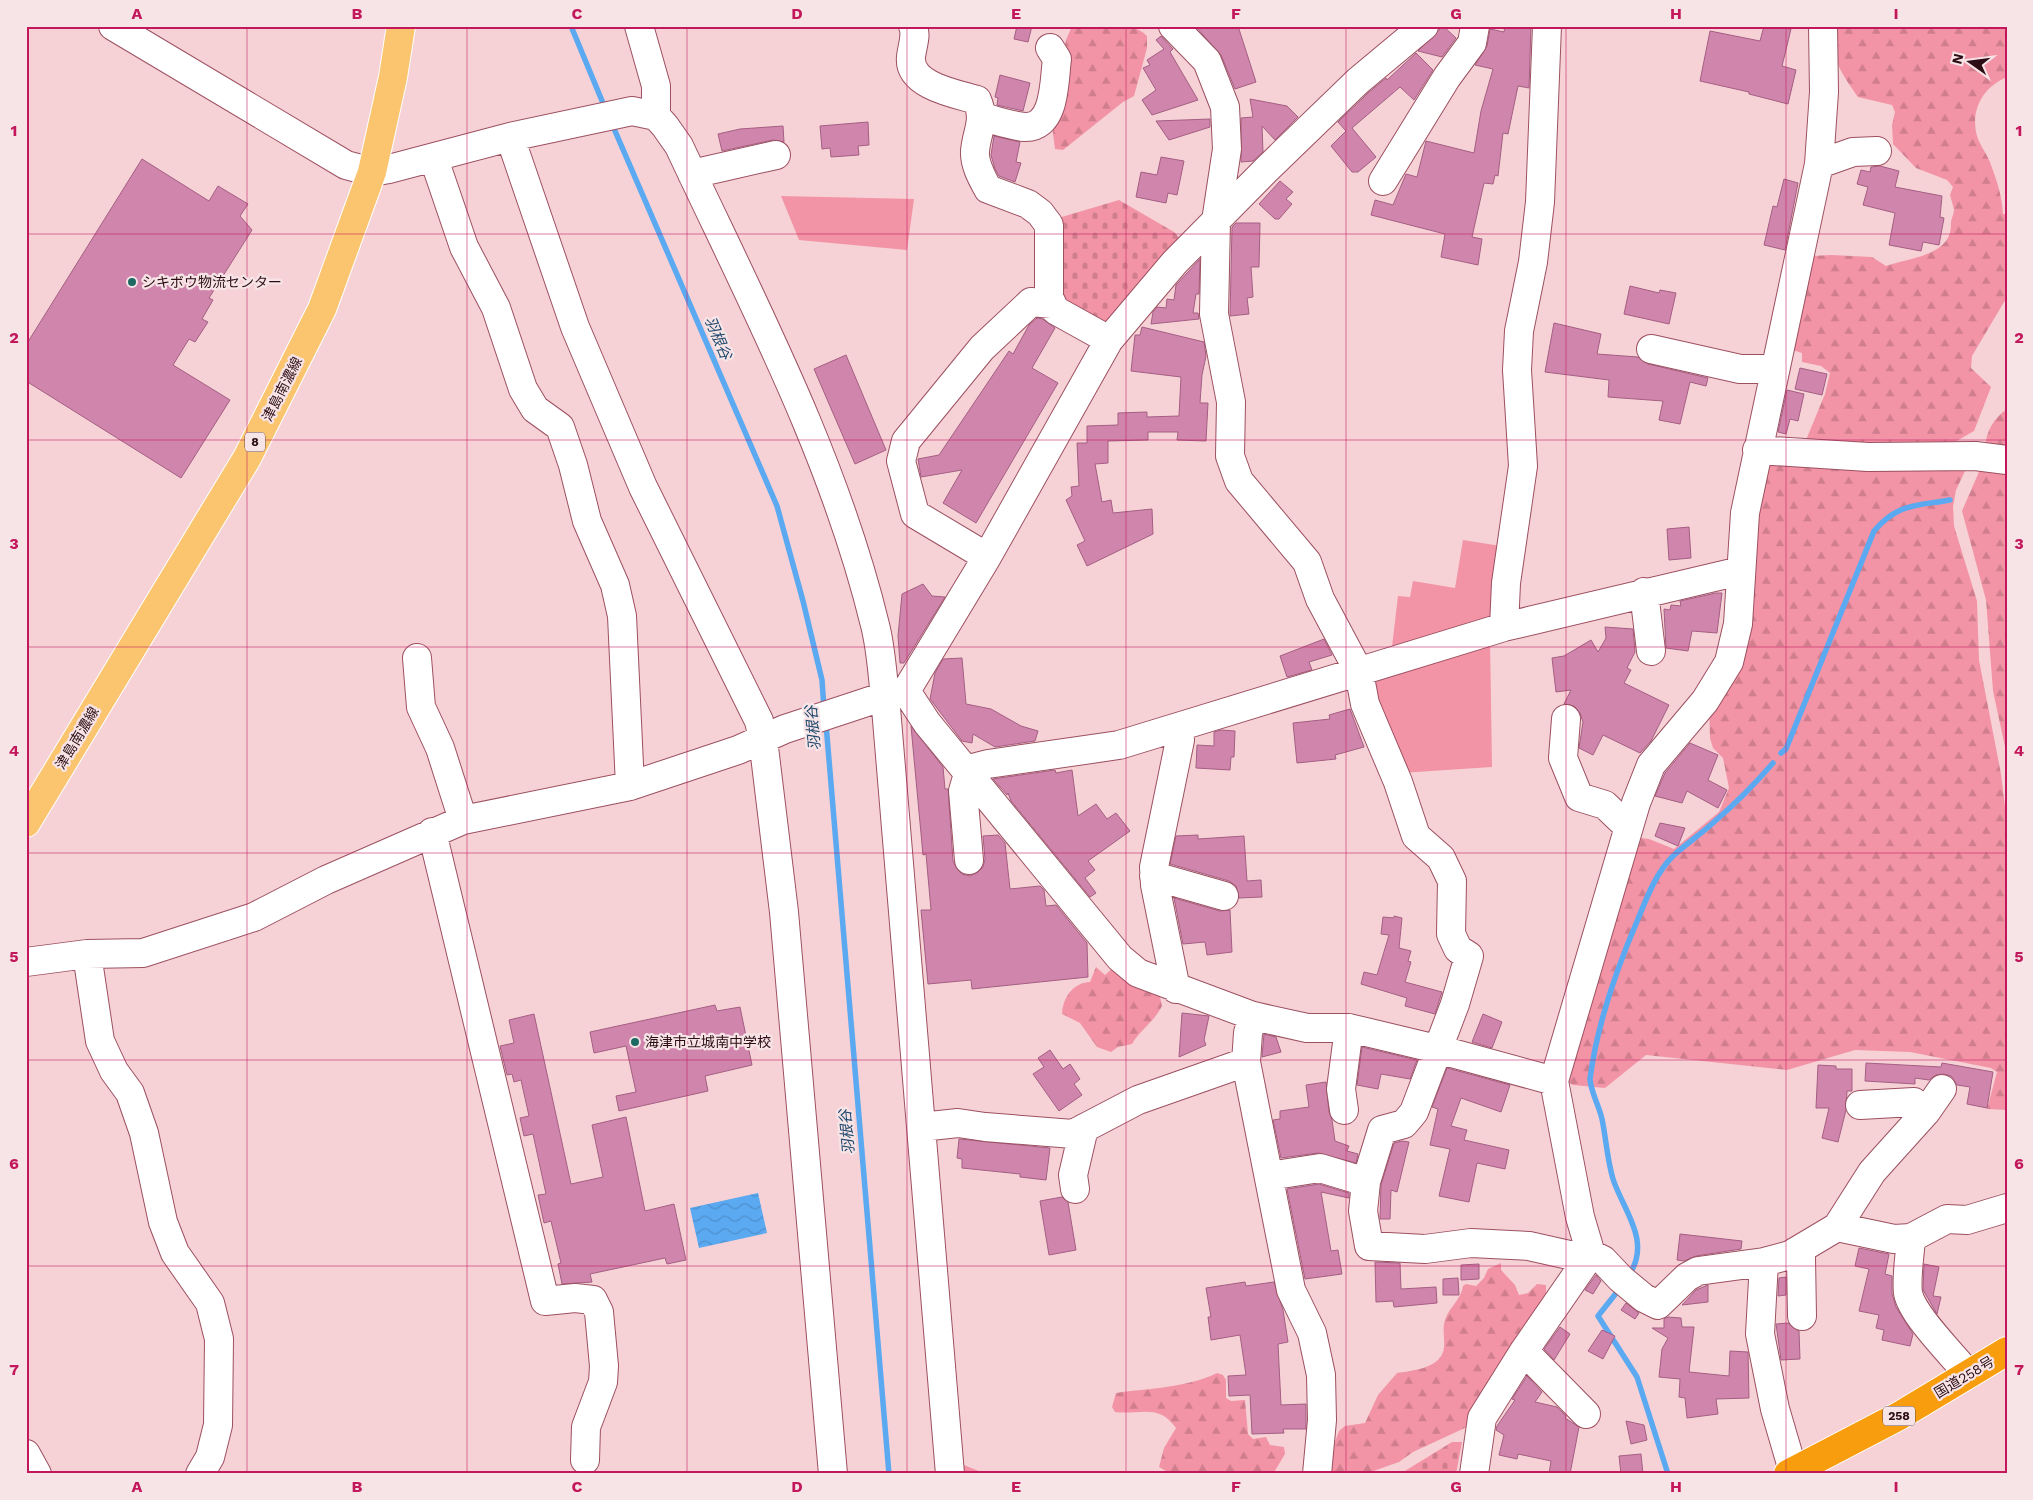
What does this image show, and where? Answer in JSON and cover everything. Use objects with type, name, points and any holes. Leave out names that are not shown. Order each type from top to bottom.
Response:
[{"type":"highway","name":"国道258号","points":[[1792,1473],[1899,1416],[2007,1351]]},
{"type":"main road","name":"津島南濃線","points":[[26,823],[247,458],[322,309],[372,172],[393,77],[401,26]]},
{"type":"street","points":[[113,26],[346,165],[372,172],[434,159],[539,130],[644,113],[665,126],[679,146],[817,442],[855,554],[876,626],[887,696],[950,1474]]},
{"type":"street","points":[[638,26],[656,86],[644,113]]},
{"type":"street","points":[[913,26],[915,32],[910,59],[915,72],[929,86],[977,100],[983,113],[974,153],[979,172],[988,189],[1028,204],[1040,213],[1049,226],[1049,298],[1055,310],[1109,340]]},
{"type":"street","points":[[1173,26],[1207,61],[1225,107],[1227,149],[1216,221],[1214,314],[1231,402],[1230,456],[1239,481],[1307,562],[1320,599],[1359,672],[1365,704],[1398,782],[1416,836],[1441,858],[1452,882],[1451,934],[1458,949],[1470,956],[1455,1004],[1414,1112],[1404,1124],[1382,1130],[1366,1182],[1363,1211],[1369,1246],[1425,1249],[1471,1243],[1529,1246],[1569,1255],[1591,1254],[1603,1260],[1644,1298],[1658,1305],[1687,1277],[1698,1271],[1764,1262],[1796,1252],[1837,1227],[1872,1172],[1926,1112],[1942,1089]]},
{"type":"street","points":[[26,962],[87,954],[143,953],[254,917],[326,880],[463,820],[630,786],[738,750],[774,734],[887,696],[987,557],[1109,340],[1175,262],[1216,221],[1358,81],[1424,26]]},
{"type":"street","points":[[1383,180],[1447,77],[1472,43],[1475,26]]},
{"type":"street","points":[[1504,627],[1506,583],[1523,466],[1517,370],[1518,341],[1533,262],[1540,202],[1547,26]]},
{"type":"street","points":[[1591,1254],[1580,1217],[1554,1081],[1628,827],[1650,765],[1705,701],[1729,662],[1738,624],[1744,513],[1819,164],[1824,92],[1823,26]]},
{"type":"street","points":[[982,117],[1024,127],[1031,126],[1043,118],[1051,101],[1057,59],[1050,48]]},
{"type":"street","points":[[510,137],[575,327],[643,487],[759,721],[774,734],[784,912],[833,1474]]},
{"type":"street","points":[[1819,164],[1853,152],[1877,151]]},
{"type":"street","points":[[692,174],[776,155]]},
{"type":"street","points":[[434,159],[464,247],[496,308],[523,389],[535,409],[560,427],[573,465],[587,522],[615,585],[622,616],[630,786]]},
{"type":"street","points":[[987,557],[916,514],[901,461],[906,441],[982,348],[1031,302],[1052,304]]},
{"type":"street","points":[[1651,349],[1740,368],[1774,369]]},
{"type":"street","points":[[1757,450],[1868,457],[1975,456],[2007,460]]},
{"type":"street","points":[[967,772],[988,764],[1119,745],[1504,627],[1644,592],[1740,571]]},
{"type":"street","points":[[1644,592],[1651,650]]},
{"type":"street","points":[[417,658],[421,707],[440,748],[463,820]]},
{"type":"street","points":[[887,696],[927,724],[1120,958],[1138,973],[1176,989],[1253,1016],[1307,1028],[1349,1028],[1437,1049],[1554,1081]]},
{"type":"street","points":[[1566,719],[1563,758],[1579,797],[1605,805],[1628,827]]},
{"type":"street","points":[[1176,728],[1180,740],[1156,847],[1154,876],[1176,989]]},
{"type":"street","points":[[967,772],[963,791],[969,860]]},
{"type":"street","points":[[432,832],[545,1301],[575,1298],[593,1300],[599,1312],[604,1374],[586,1427],[585,1460]]},
{"type":"street","points":[[1154,876],[1224,896]]},
{"type":"street","points":[[87,954],[100,1041],[114,1071],[130,1093],[144,1133],[163,1222],[175,1253],[210,1303],[219,1339],[218,1425],[210,1457],[200,1474]]},
{"type":"street","points":[[1253,1016],[1248,1033],[1246,1062],[1291,1290],[1312,1333],[1321,1375],[1322,1420],[1317,1474]]},
{"type":"street","points":[[1344,1110],[1341,1088],[1349,1028]]},
{"type":"street","points":[[921,1127],[958,1123],[984,1127],[1073,1134],[1138,1100],[1246,1062]]},
{"type":"street","points":[[1860,1105],[1914,1102],[1926,1112]]},
{"type":"street","points":[[1074,1189],[1073,1175],[1084,1128]]},
{"type":"street","points":[[1269,1176],[1320,1168],[1366,1182]]},
{"type":"street","points":[[1837,1227],[1894,1239],[1911,1238],[1948,1219],[1967,1220],[2007,1208]]},
{"type":"street","points":[[1911,1238],[1908,1292],[1912,1302],[1923,1322],[1968,1374]]},
{"type":"street","points":[[1796,1252],[1801,1257],[1802,1316]]},
{"type":"street","points":[[1474,1474],[1482,1418],[1524,1351],[1591,1254]]},
{"type":"street","points":[[1764,1262],[1760,1334],[1775,1409],[1792,1473]]},
{"type":"street","points":[[1524,1351],[1586,1414]]},
{"type":"street","points":[[26,1454],[37,1474]]},
{"type":"green space","points":[[1122,25],[1132,27],[1147,36],[1147,48],[1134,96],[1123,102],[1063,150],[1055,149],[1052,126],[1066,40],[1072,26]]},
{"type":"green space","points":[[1838,26],[2007,26],[2007,77],[1985,93],[1980,100],[1975,117],[1977,136],[1990,161],[2000,195],[2003,214],[2007,214],[2007,297],[1972,356],[1971,368],[1991,387],[1974,431],[1955,442],[1931,451],[1806,440],[1825,394],[1830,373],[1821,366],[1802,362],[1802,353],[1783,347],[1811,256],[1872,257],[1886,266],[1916,258],[1927,254],[1944,243],[1949,235],[1954,212],[1950,195],[1953,187],[1947,180],[1916,168],[1893,144],[1892,125],[1895,112],[1892,105],[1858,97],[1841,72],[1835,47]]},
{"type":"green space","points":[[781,196],[914,199],[907,250],[799,240]]},
{"type":"green space","points":[[1119,200],[1174,232],[1184,243],[1106,326],[1065,306],[1058,293],[1055,219]]},
{"type":"green space","points":[[2007,409],[2007,455],[1985,448],[1987,436],[1992,426],[1998,416]]},
{"type":"green space","points":[[1761,454],[1966,469],[1956,490],[1953,507],[1954,526],[1977,601],[1979,660],[2001,774],[2007,823],[2007,1110],[1987,1109],[1997,1072],[1991,1068],[1910,1052],[1855,1050],[1787,1070],[1646,1055],[1605,1088],[1573,1085],[1562,1079],[1632,837],[1649,839],[1674,849],[1719,812],[1729,788],[1723,758],[1713,748],[1710,738],[1709,704]]},
{"type":"green space","points":[[1982,465],[2007,466],[2007,756],[1993,691],[1986,600],[1962,511]]},
{"type":"green space","points":[[1463,540],[1507,547],[1498,623],[1391,655],[1398,596],[1410,597],[1413,581],[1455,588]]},
{"type":"green space","points":[[1490,639],[1492,767],[1401,773],[1366,676]]},
{"type":"green space","points":[[1096,967],[1105,975],[1114,967],[1160,997],[1162,1006],[1132,1044],[1118,1047],[1111,1052],[1097,1047],[1080,1023],[1062,1014],[1064,1002],[1070,992],[1079,985],[1090,982]]},
{"type":"green space","points":[[1501,1263],[1501,1270],[1515,1285],[1519,1295],[1528,1293],[1537,1284],[1546,1285],[1546,1295],[1474,1420],[1467,1427],[1413,1452],[1399,1462],[1365,1474],[1323,1474],[1339,1431],[1345,1426],[1365,1423],[1378,1395],[1397,1373],[1425,1367],[1438,1360],[1444,1347],[1445,1320],[1460,1295],[1463,1286],[1466,1284],[1476,1286],[1484,1278],[1488,1269]]},
{"type":"green space","points":[[1217,1373],[1223,1375],[1226,1380],[1226,1398],[1231,1401],[1245,1400],[1248,1434],[1253,1439],[1266,1437],[1270,1445],[1284,1447],[1285,1454],[1273,1474],[1171,1474],[1159,1467],[1164,1448],[1176,1428],[1170,1420],[1156,1413],[1115,1412],[1112,1407],[1116,1393],[1180,1385]]},
{"type":"green space","points":[[1452,1442],[1462,1442],[1456,1474],[1400,1474]]},
{"type":"green space","points":[[964,1465],[986,1474],[964,1474]]},
{"type":"water","points":[[758,1193],[767,1233],[699,1248],[690,1208]]},
{"type":"building","points":[[1017,26],[1032,26],[1028,42],[1014,39]]},
{"type":"building","points":[[1195,26],[1238,26],[1256,82],[1235,89],[1221,55]]},
{"type":"building","points":[[1443,26],[1456,38],[1442,57],[1418,51]]},
{"type":"building","points":[[1505,26],[1531,26],[1529,88],[1518,86],[1508,134],[1503,133],[1498,176],[1495,175],[1493,184],[1484,183],[1472,237],[1482,239],[1478,265],[1441,257],[1445,234],[1371,215],[1375,200],[1393,205],[1406,174],[1417,177],[1426,141],[1474,153],[1481,111],[1493,69],[1475,65],[1487,46],[1490,29],[1504,32]]},
{"type":"building","points":[[1764,26],[1791,29],[1782,66],[1796,70],[1788,104],[1749,94],[1749,92],[1700,81],[1710,31],[1760,41]]},
{"type":"building","points":[[1161,36],[1173,49],[1170,52],[1198,100],[1152,115],[1142,100],[1156,90],[1143,68],[1150,65],[1147,60],[1164,49],[1156,40]]},
{"type":"building","points":[[1416,53],[1433,70],[1414,100],[1400,87],[1352,128],[1376,157],[1358,172],[1352,172],[1331,146],[1346,131],[1338,122],[1368,93],[1386,78],[1387,80]]},
{"type":"building","points":[[1000,75],[1030,83],[1023,111],[997,105],[998,98],[995,97]]},
{"type":"building","points":[[1250,99],[1287,106],[1298,117],[1275,140],[1262,126],[1263,152],[1253,161],[1241,162],[1241,118],[1253,117]]},
{"type":"building","points":[[1210,119],[1210,127],[1169,140],[1156,121]]},
{"type":"building","points":[[868,122],[869,145],[858,146],[859,155],[831,157],[830,148],[822,149],[820,126]]},
{"type":"building","points":[[783,126],[784,142],[773,140],[722,151],[718,134],[740,129]]},
{"type":"building","points":[[994,136],[1020,142],[1016,162],[1021,163],[1015,182],[999,176],[995,169],[991,155]]},
{"type":"building","points":[[1161,157],[1184,161],[1177,195],[1168,193],[1166,203],[1136,197],[1141,172],[1157,175]]},
{"type":"building","name":"シキボウ物流センター","points":[[142,159],[209,201],[218,186],[248,204],[240,216],[252,230],[209,298],[213,300],[202,319],[208,322],[195,342],[189,339],[173,365],[230,400],[181,478],[26,381],[26,345]]},
{"type":"building","points":[[1880,166],[1899,171],[1895,187],[1942,196],[1940,217],[1944,218],[1939,245],[1923,242],[1921,251],[1889,245],[1895,213],[1863,205],[1868,187],[1857,184],[1861,170],[1870,172],[1871,167]]},
{"type":"building","points":[[1784,179],[1798,183],[1785,250],[1764,245],[1773,206],[1777,207]]},
{"type":"building","points":[[1280,181],[1293,192],[1286,199],[1292,204],[1279,219],[1275,219],[1259,204]]},
{"type":"building","points":[[1236,223],[1260,223],[1259,267],[1251,267],[1253,297],[1247,298],[1249,314],[1230,316],[1232,227]]},
{"type":"building","points":[[1200,259],[1199,294],[1196,294],[1193,313],[1198,313],[1199,319],[1151,324],[1153,312],[1157,307],[1166,308],[1167,299],[1174,300],[1176,285]]},
{"type":"building","points":[[1630,286],[1659,293],[1660,290],[1676,293],[1669,324],[1624,314]]},
{"type":"building","points":[[1037,318],[1043,319],[1055,328],[1032,368],[1058,383],[976,523],[943,503],[962,470],[921,477],[918,459],[939,455],[1009,351],[1013,354],[1029,325]]},
{"type":"building","points":[[1554,323],[1601,334],[1597,354],[1638,357],[1648,364],[1708,378],[1706,386],[1690,382],[1680,424],[1659,420],[1663,401],[1608,397],[1609,380],[1545,372]]},
{"type":"building","points":[[1142,327],[1204,342],[1206,356],[1202,375],[1200,403],[1208,403],[1206,441],[1177,440],[1178,432],[1148,432],[1148,440],[1108,441],[1108,463],[1095,464],[1102,502],[1111,500],[1113,513],[1152,509],[1153,534],[1087,566],[1077,545],[1085,541],[1066,500],[1072,496],[1071,487],[1079,486],[1077,443],[1087,443],[1087,426],[1118,425],[1118,413],[1147,412],[1147,417],[1179,416],[1181,377],[1131,371],[1135,335],[1140,335]]},
{"type":"building","points":[[846,355],[886,450],[855,464],[814,369]]},
{"type":"building","points":[[1800,368],[1827,374],[1822,395],[1795,389]]},
{"type":"building","points":[[1787,390],[1804,394],[1798,421],[1790,419],[1786,434],[1778,432]]},
{"type":"building","points":[[1689,527],[1691,558],[1669,560],[1667,529]]},
{"type":"building","points":[[923,584],[932,596],[945,597],[904,663],[900,663],[898,636],[902,594]]},
{"type":"building","points":[[1722,593],[1717,633],[1692,631],[1688,651],[1666,648],[1664,609],[1670,610],[1671,605],[1681,606],[1680,601]]},
{"type":"building","points":[[1605,627],[1633,629],[1635,652],[1627,668],[1631,670],[1624,683],[1669,705],[1651,741],[1640,753],[1603,735],[1593,755],[1579,748],[1583,722],[1580,713],[1574,706],[1564,704],[1571,690],[1556,692],[1552,658],[1564,656],[1591,640],[1598,652],[1606,638]]},
{"type":"building","points":[[1324,639],[1332,655],[1309,662],[1312,670],[1287,677],[1280,656]]},
{"type":"building","points":[[962,658],[966,704],[991,709],[1021,726],[1038,731],[1035,741],[995,747],[973,734],[972,743],[962,741],[930,699],[935,673],[943,659]]},
{"type":"building","points":[[1350,709],[1364,747],[1335,755],[1336,759],[1297,763],[1293,723],[1330,719],[1329,715]]},
{"type":"building","points":[[911,726],[943,767],[945,789],[948,789],[953,861],[957,869],[962,874],[970,876],[978,872],[983,867],[985,859],[983,836],[998,835],[1005,843],[1010,889],[1040,886],[1044,890],[1046,906],[1056,905],[1087,943],[1088,977],[972,989],[971,980],[928,984],[921,910],[931,910],[926,854],[923,855]]},
{"type":"building","points":[[1221,730],[1235,731],[1234,757],[1231,757],[1230,770],[1196,768],[1197,745],[1214,746],[1214,732]]},
{"type":"building","points":[[1690,743],[1718,755],[1708,780],[1727,790],[1718,808],[1687,791],[1682,803],[1655,796],[1665,773]]},
{"type":"building","points":[[1055,770],[1056,773],[1072,770],[1078,816],[1096,804],[1107,819],[1116,813],[1130,831],[1088,861],[1095,870],[1085,878],[1096,893],[1090,897],[1011,801],[1008,793],[1007,795],[993,779]]},
{"type":"building","points":[[1660,823],[1685,828],[1678,846],[1655,836]]},
{"type":"building","points":[[1198,835],[1198,839],[1244,836],[1247,881],[1261,880],[1262,897],[1239,898],[1236,886],[1229,881],[1170,864],[1176,836]]},
{"type":"building","points":[[1174,898],[1220,911],[1230,910],[1232,952],[1207,955],[1205,942],[1183,944]]},
{"type":"building","points":[[1394,916],[1402,918],[1399,948],[1411,951],[1408,961],[1411,962],[1405,982],[1442,992],[1435,1014],[1405,1006],[1407,998],[1361,984],[1364,972],[1377,975],[1389,935],[1381,934],[1383,917],[1394,918]]},
{"type":"building","points":[[715,1005],[717,1011],[740,1007],[752,1065],[705,1076],[708,1091],[619,1111],[616,1096],[636,1092],[626,1046],[594,1053],[590,1032]]},
{"type":"building","points":[[1182,1013],[1209,1016],[1204,1040],[1206,1045],[1179,1057]]},
{"type":"building","points":[[534,1014],[571,1184],[603,1177],[592,1125],[626,1117],[645,1211],[674,1204],[686,1260],[667,1264],[665,1258],[590,1274],[592,1282],[562,1284],[558,1264],[561,1263],[551,1221],[544,1223],[538,1195],[546,1194],[533,1134],[524,1136],[520,1118],[529,1116],[521,1080],[514,1082],[512,1074],[507,1075],[500,1046],[514,1043],[509,1020]]},
{"type":"building","points":[[1483,1014],[1502,1022],[1492,1048],[1472,1042]]},
{"type":"building","points":[[1264,1034],[1276,1037],[1281,1052],[1262,1057]]},
{"type":"building","points":[[1362,1047],[1417,1060],[1410,1079],[1381,1074],[1378,1089],[1357,1085]]},
{"type":"building","points":[[1050,1050],[1063,1069],[1070,1064],[1080,1079],[1074,1084],[1082,1095],[1059,1111],[1033,1074],[1044,1067],[1038,1058]]},
{"type":"building","points":[[1866,1063],[1941,1067],[1942,1063],[1993,1072],[1987,1108],[1967,1104],[1970,1087],[1957,1085],[1951,1076],[1944,1074],[1936,1075],[1929,1080],[1915,1078],[1915,1084],[1865,1081]]},
{"type":"building","points":[[1818,1065],[1836,1066],[1836,1069],[1852,1069],[1852,1091],[1847,1091],[1846,1110],[1838,1142],[1822,1138],[1829,1108],[1816,1108]]},
{"type":"building","points":[[1447,1068],[1510,1085],[1501,1112],[1461,1098],[1451,1126],[1467,1130],[1464,1140],[1509,1150],[1505,1169],[1477,1163],[1469,1202],[1439,1196],[1450,1149],[1430,1145],[1438,1109],[1432,1107]]},
{"type":"building","points":[[1326,1082],[1329,1112],[1335,1141],[1349,1146],[1347,1151],[1358,1154],[1356,1163],[1318,1153],[1281,1158],[1273,1120],[1280,1119],[1280,1111],[1309,1107],[1306,1085]]},
{"type":"building","points":[[959,1139],[1050,1148],[1046,1180],[1020,1177],[1020,1174],[962,1168],[962,1159],[957,1158]]},
{"type":"building","points":[[1409,1142],[1397,1192],[1391,1190],[1390,1219],[1380,1219],[1381,1185],[1394,1143]]},
{"type":"building","points":[[1319,1184],[1349,1193],[1349,1198],[1321,1192],[1331,1251],[1338,1250],[1342,1274],[1305,1279],[1287,1189]]},
{"type":"building","points":[[1062,1197],[1068,1202],[1076,1250],[1049,1255],[1040,1201]]},
{"type":"building","points":[[1680,1234],[1742,1241],[1741,1249],[1696,1256],[1684,1261],[1677,1260]]},
{"type":"building","points":[[1859,1248],[1889,1254],[1885,1274],[1892,1276],[1892,1294],[1896,1307],[1913,1334],[1910,1346],[1882,1340],[1884,1330],[1876,1328],[1879,1315],[1859,1311],[1869,1269],[1855,1266]]},
{"type":"building","points":[[1375,1262],[1400,1263],[1401,1289],[1436,1287],[1437,1303],[1394,1307],[1393,1301],[1376,1302]]},
{"type":"building","points":[[1479,1264],[1479,1279],[1461,1280],[1461,1265]]},
{"type":"building","points":[[1924,1264],[1939,1267],[1933,1296],[1941,1297],[1937,1314],[1923,1290]]},
{"type":"building","points":[[1596,1275],[1601,1281],[1593,1294],[1585,1290]]},
{"type":"building","points":[[1786,1277],[1786,1295],[1778,1296],[1779,1278]]},
{"type":"building","points":[[1458,1278],[1459,1295],[1443,1295],[1443,1279]]},
{"type":"building","points":[[1245,1282],[1246,1286],[1274,1282],[1283,1310],[1288,1342],[1278,1344],[1281,1405],[1306,1404],[1306,1429],[1283,1429],[1284,1433],[1252,1434],[1250,1395],[1229,1396],[1228,1376],[1246,1375],[1240,1335],[1211,1340],[1208,1317],[1211,1317],[1206,1288]]},
{"type":"building","points":[[1708,1285],[1708,1302],[1682,1305],[1696,1290]]},
{"type":"building","points":[[1626,1303],[1639,1313],[1635,1319],[1621,1310]]},
{"type":"building","points":[[1668,1317],[1681,1318],[1682,1327],[1694,1327],[1689,1372],[1729,1376],[1730,1351],[1748,1352],[1749,1398],[1716,1399],[1718,1414],[1687,1418],[1685,1398],[1679,1397],[1680,1379],[1659,1377],[1662,1349],[1668,1338],[1652,1328],[1664,1328],[1664,1319]]},
{"type":"building","points":[[1788,1323],[1799,1331],[1800,1359],[1781,1360],[1776,1324]]},
{"type":"building","points":[[1560,1327],[1570,1334],[1554,1360],[1544,1349]]},
{"type":"building","points":[[1602,1330],[1615,1336],[1603,1359],[1588,1351]]},
{"type":"building","points":[[1527,1376],[1542,1392],[1535,1402],[1557,1407],[1566,1416],[1565,1418],[1579,1427],[1570,1474],[1549,1474],[1551,1461],[1518,1454],[1517,1459],[1499,1455],[1504,1435],[1496,1430],[1497,1426],[1515,1400],[1512,1399]]},
{"type":"building","points":[[1626,1421],[1644,1425],[1647,1440],[1631,1444]]},
{"type":"building","points":[[1641,1454],[1643,1474],[1621,1474],[1619,1456]]},
{"type":"waterway","name":"羽根谷","points":[[571,26],[605,108]]},
{"type":"waterway","name":"羽根谷","points":[[612,124],[777,506],[822,680],[824,709]]},
{"type":"waterway","points":[[1781,753],[1786,749],[1874,531],[1891,515],[1900,510],[1917,505],[1950,500]]},
{"type":"waterway","name":"羽根谷","points":[[826,724],[889,1474]]},
{"type":"waterway","points":[[1629,1275],[1638,1250],[1637,1238],[1629,1214],[1613,1179],[1602,1119],[1590,1079],[1602,1018],[1630,938],[1649,894],[1662,870],[1673,856],[1737,801],[1773,763]]},
{"type":"waterway","points":[[1621,1287],[1598,1316],[1637,1377],[1668,1474]]},
{"type":"place","name":"シキボウ物流センター","points":[[132,282]]},
{"type":"place","name":"海津市立城南中学校","points":[[635,1042]]}]
